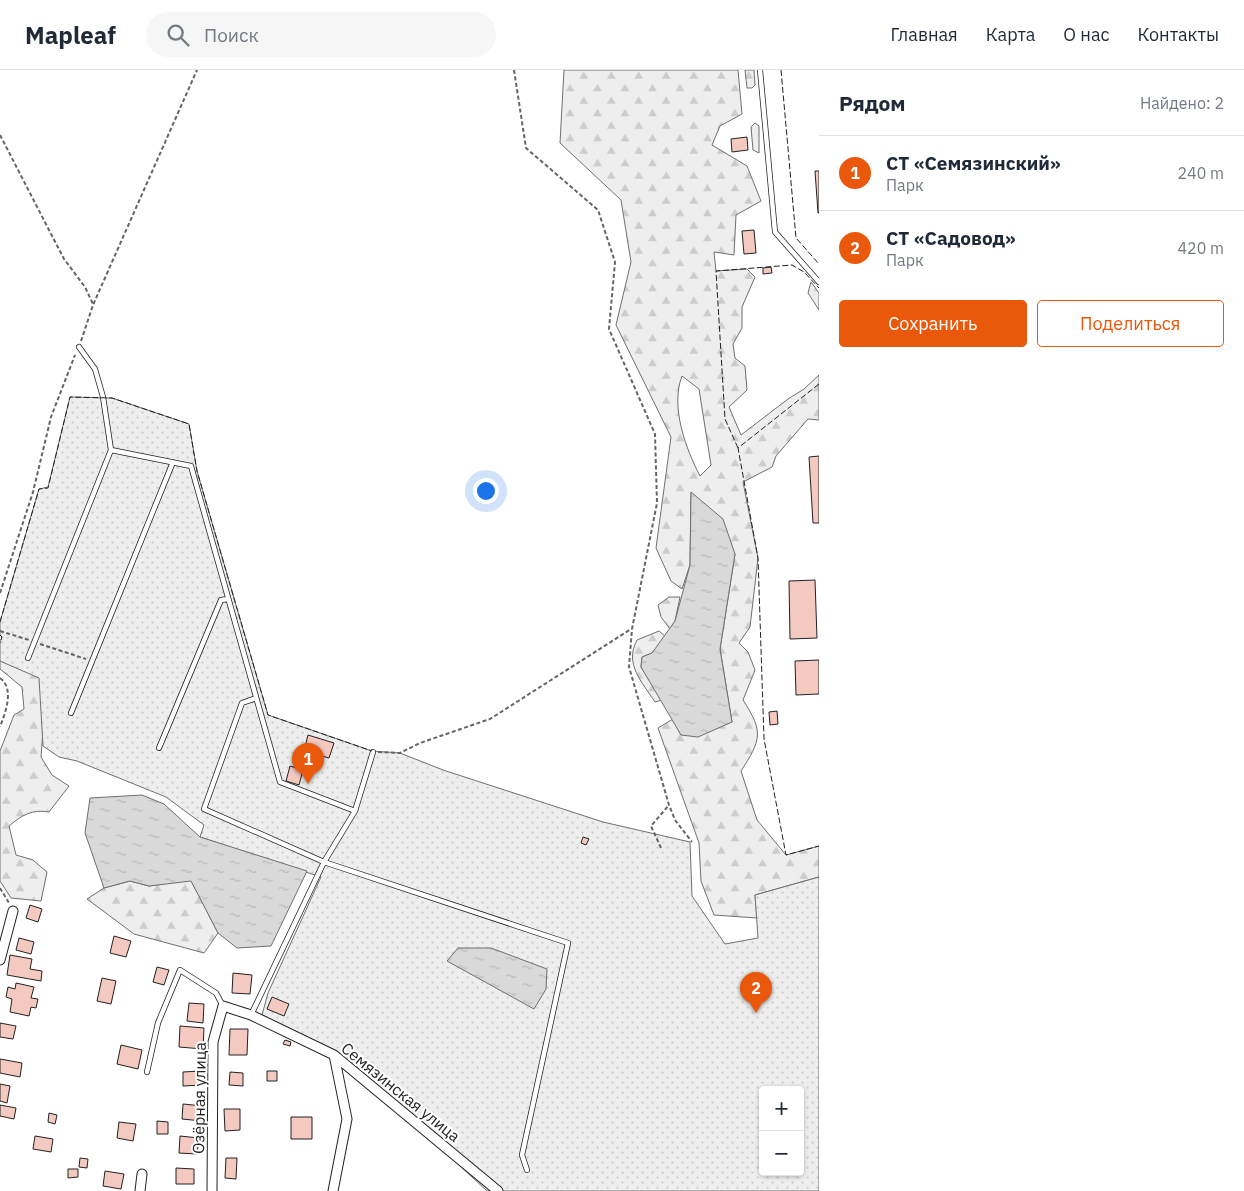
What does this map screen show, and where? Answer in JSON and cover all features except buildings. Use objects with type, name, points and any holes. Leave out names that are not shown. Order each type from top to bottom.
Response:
[{"type":"street","points":[[0,960],[13,911]]},
{"type":"street","name":"Семязинская улица","points":[[222,1006],[251,1015],[334,1055],[498,1191]]},
{"type":"street","name":"Озёрная улица","points":[[212,1191],[213,1042],[222,1006]]},
{"type":"street","points":[[333,1191],[347,1120],[334,1055]]},
{"type":"street","points":[[140,1191],[142,1174]]},
{"type":"lane","points":[[760,70],[774,232],[819,282]]},
{"type":"lane","points":[[28,658],[111,450],[103,397],[95,369],[79,346]]},
{"type":"lane","points":[[111,450],[191,466],[280,782],[355,811]]},
{"type":"lane","points":[[71,713],[173,462]]},
{"type":"lane","points":[[159,748],[221,600],[228,599]]},
{"type":"lane","points":[[256,698],[242,702],[204,809],[324,862],[568,943],[522,1155],[527,1170]]},
{"type":"lane","points":[[251,1015],[324,862],[355,811],[373,752]]},
{"type":"lane","points":[[147,1072],[158,1023],[180,970],[216,993],[222,1006]]},
{"type":"path","points":[[0,593],[33,492],[51,417],[93,305],[197,70]]},
{"type":"path","points":[[514,70],[526,148],[598,210],[615,262],[609,329],[655,434],[658,504],[632,629],[629,667],[668,805],[674,820],[692,842]]},
{"type":"path","points":[[0,135],[64,259],[85,287],[93,305]]},
{"type":"path","points":[[373,752],[400,753],[420,743],[490,719],[632,629]]},
{"type":"path","points":[[0,631],[92,661]]},
{"type":"path","points":[[0,678],[4,680],[9,702],[0,727]]},
{"type":"path","points":[[660,848],[651,826],[668,805]]},
{"type":"path","points":[[0,888],[13,911]]},
{"type":"green space","points":[[564,70],[738,70],[742,114],[720,126],[712,145],[747,166],[761,201],[736,215],[734,255],[714,252],[716,271],[747,269],[755,277],[742,307],[742,328],[733,344],[735,358],[745,366],[747,390],[729,407],[741,435],[804,389],[819,375],[819,420],[808,419],[776,456],[772,467],[743,482],[758,558],[750,627],[739,643],[748,652],[755,670],[743,700],[754,720],[757,736],[753,751],[741,771],[757,820],[786,855],[819,846],[819,877],[755,895],[757,918],[714,915],[701,881],[699,843],[658,728],[673,719],[681,735],[732,722],[720,649],[735,554],[691,493],[690,565],[682,589],[671,581],[656,548],[671,437],[616,325],[631,262],[621,200],[560,143]],"holes":[[[682,376],[699,389],[711,465],[700,476],[681,428],[678,401]]]},
{"type":"green space","points":[[745,70],[754,70],[755,85],[752,88],[747,88]]},
{"type":"green space","points":[[755,123],[759,126],[759,153],[753,150],[751,127]]},
{"type":"green space","points":[[811,282],[819,293],[819,310],[808,293]]},
{"type":"green space","points":[[70,397],[112,398],[189,424],[197,471],[268,715],[372,751],[400,753],[443,770],[603,822],[690,842],[692,896],[725,944],[758,938],[755,895],[819,877],[819,1191],[487,1191],[338,1052],[262,1015],[268,993],[321,877],[200,837],[204,825],[166,797],[77,761],[59,757],[43,746],[39,678],[0,661],[2,637],[0,635],[0,622],[39,489],[48,487]]},
{"type":"green space","points":[[669,597],[680,597],[675,621],[670,629],[661,617],[658,605]]},
{"type":"green space","points":[[659,631],[666,637],[652,653],[642,657],[641,667],[662,700],[655,702],[640,680],[632,657],[637,640]]},
{"type":"green space","points":[[0,656],[47,676],[41,757],[52,775],[69,786],[49,812],[32,812],[9,826],[16,855],[33,860],[47,872],[41,901],[11,898],[0,881],[0,751],[14,715],[24,709],[22,687],[0,669]]},
{"type":"green space","points":[[191,880],[218,933],[204,953],[134,934],[87,899],[104,888],[130,881],[149,886]]},
{"type":"water","points":[[691,492],[723,519],[735,554],[720,649],[732,722],[698,737],[681,735],[641,667],[642,657],[652,653],[675,621],[690,565]]},
{"type":"water","points":[[142,795],[164,804],[200,837],[307,871],[271,946],[237,948],[218,933],[191,881],[149,886],[130,881],[104,888],[85,833],[90,798]]},
{"type":"water","points":[[458,948],[491,948],[547,969],[546,989],[534,1009],[447,961]]},
{"type":"fence","points":[[781,70],[796,238],[819,264]]},
{"type":"fence","points":[[738,448],[725,419],[716,271],[792,265],[804,272],[819,288]]},
{"type":"fence","points":[[819,384],[738,448],[758,558],[764,739],[786,855],[819,846]]},
{"type":"fence","points":[[0,622],[39,489],[48,488],[70,397],[112,398],[189,424],[197,471],[268,715],[372,751]]},
{"type":"fence","points":[[0,635],[2,637],[0,643]]},
{"type":"place","name":"СТ «Семязинский»","points":[[308,784]]},
{"type":"place","name":"СТ «Садовод»","points":[[756,1013]]}]
